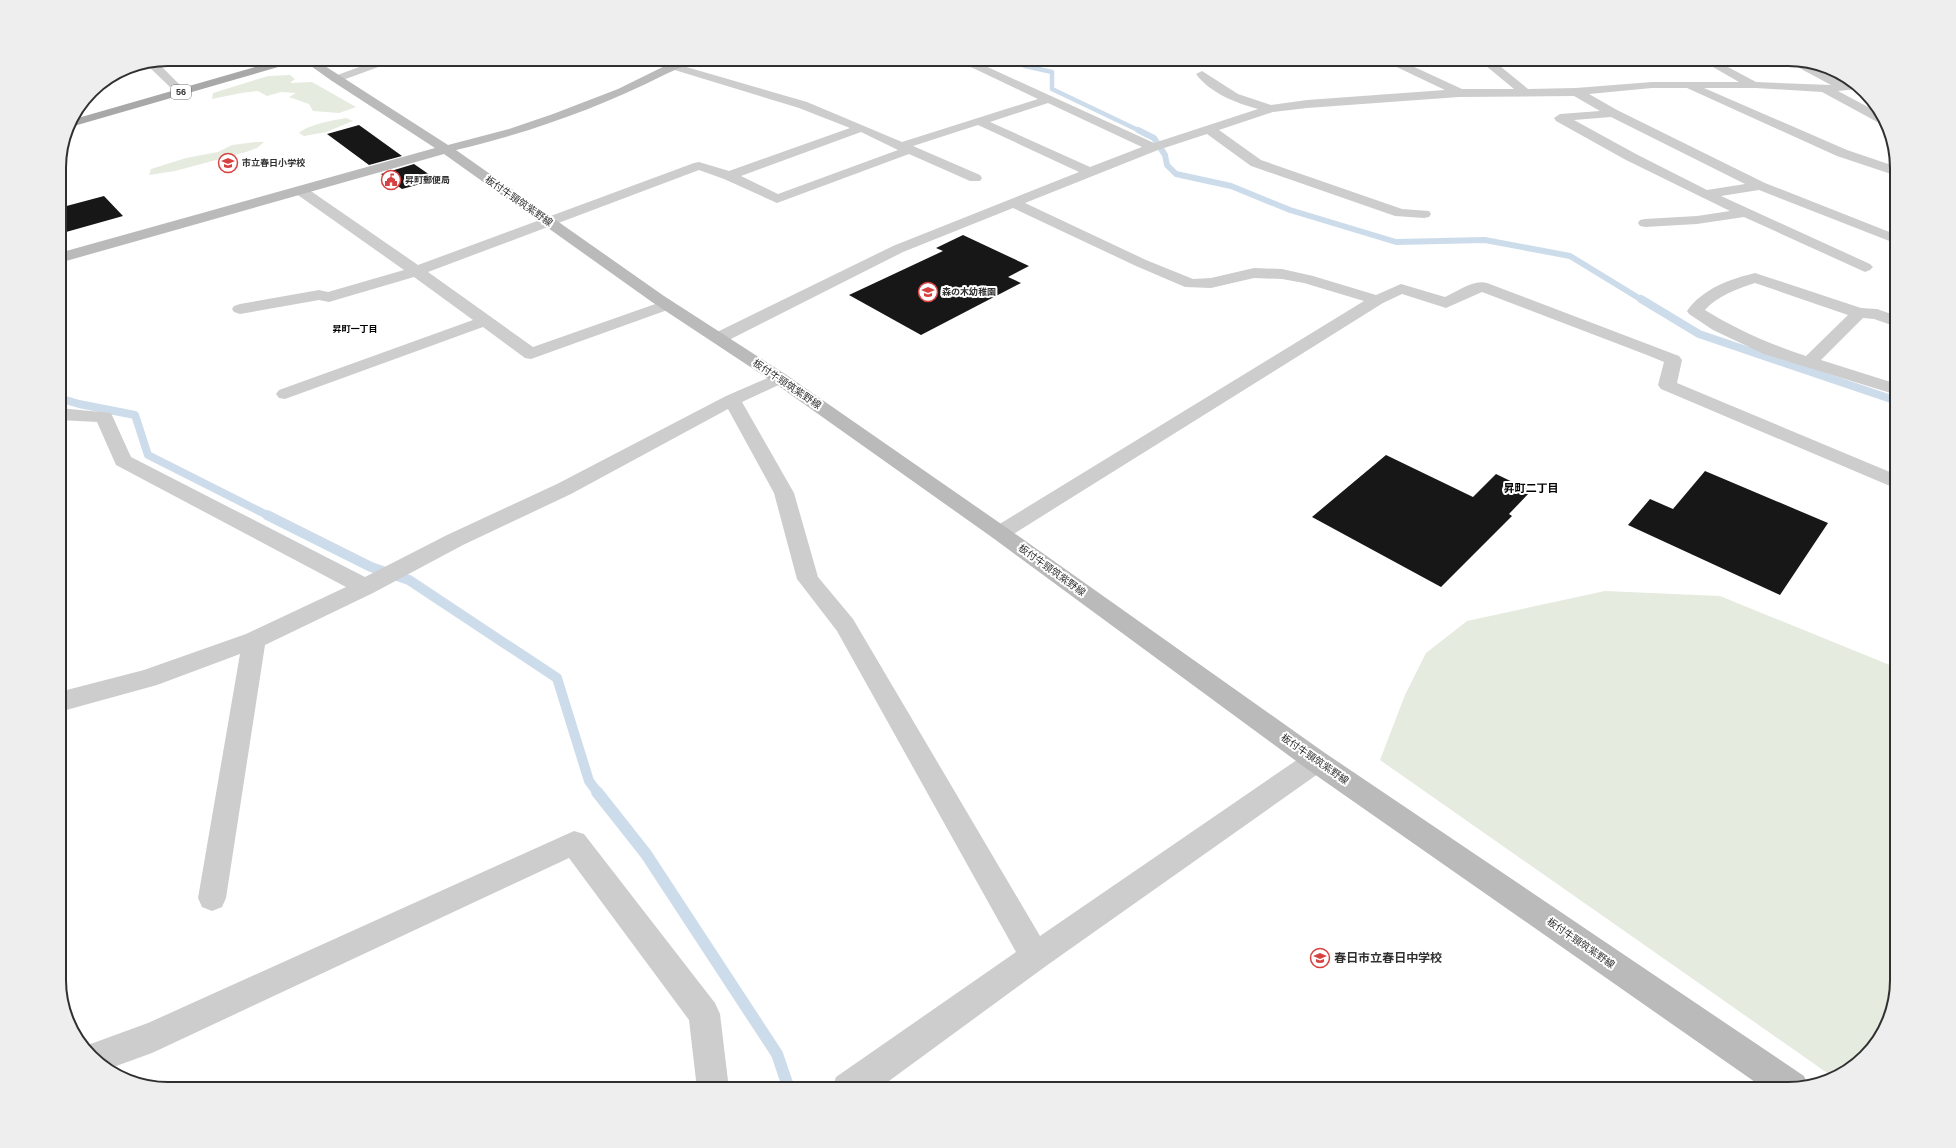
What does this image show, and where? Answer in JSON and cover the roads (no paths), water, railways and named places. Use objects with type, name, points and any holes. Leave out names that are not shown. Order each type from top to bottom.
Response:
[{"type":"main road","name":"56","points":[[83,111],[244,66]]},
{"type":"main road","name":"56","points":[[76,123],[270,66]]},
{"type":"main road","name":"板付牛頸筑紫野線","points":[[317,66],[446,148],[667,305],[780,378],[1000,533],[1316,761],[1783,1082]]},
{"type":"main road","points":[[66,256],[555,118],[622,91],[669,66]]},
{"type":"street","points":[[336,79],[372,66]]},
{"type":"street","points":[[689,66],[803,105],[861,128],[976,178]]},
{"type":"street","points":[[977,66],[1153,147]]},
{"type":"street","points":[[1403,66],[1459,93]]},
{"type":"street","points":[[1493,66],[1525,92]]},
{"type":"street","points":[[1719,66],[1756,85]]},
{"type":"street","points":[[155,67],[174,85]]},
{"type":"street","points":[[1812,69],[1847,85]]},
{"type":"street","points":[[1202,74],[1213,85],[1245,103],[1271,109]]},
{"type":"street","points":[[1684,85],[1842,153],[1890,170]]},
{"type":"street","points":[[719,338],[898,249],[1012,202],[1153,147],[1271,109],[1307,104],[1459,93],[1576,92],[1652,86],[1756,85],[1813,87],[1825,90],[1875,116]]},
{"type":"street","points":[[1825,90],[1849,86]]},
{"type":"street","points":[[1576,92],[1614,113],[1760,186],[1890,237]]},
{"type":"street","points":[[240,309],[319,295],[329,297],[416,271],[699,166],[729,176],[777,199],[905,148],[979,121],[1049,99]]},
{"type":"street","points":[[1614,113],[1560,118],[1631,157],[1744,213],[1865,266]]},
{"type":"street","points":[[979,121],[1090,172]]},
{"type":"street","points":[[729,176],[861,128]]},
{"type":"street","points":[[1210,129],[1256,162],[1400,213],[1424,214]]},
{"type":"street","points":[[1705,194],[1760,186]]},
{"type":"street","points":[[300,190],[416,271],[530,354],[667,305]]},
{"type":"street","points":[[1012,202],[1141,264],[1191,284],[1211,283],[1254,273],[1282,274],[1307,279],[1377,300]]},
{"type":"street","points":[[1645,223],[1697,220],[1744,213]]},
{"type":"street","points":[[1890,319],[1877,314],[1859,313],[1755,278],[1731,286],[1705,300],[1695,311],[1720,326],[1770,350],[1890,388]]},
{"type":"street","points":[[1000,533],[1377,300],[1400,289],[1446,303],[1481,286],[1660,354],[1673,360],[1667,386],[1890,479]]},
{"type":"street","points":[[1808,362],[1859,313]]},
{"type":"street","points":[[285,394],[316,389],[484,321]]},
{"type":"street","points":[[66,700],[148,678],[254,640],[365,587],[455,540],[564,489],[732,400],[780,378]]},
{"type":"street","points":[[732,400],[784,493],[808,579],[845,625],[1035,956]]},
{"type":"street","points":[[66,414],[104,417],[123,461],[365,587]]},
{"type":"street","points":[[212,898],[254,640]]},
{"type":"street","points":[[859,1082],[1035,956],[1316,761]]},
{"type":"street","points":[[100,1056],[152,1037],[574,843],[704,1014],[712,1082]]},
{"type":"waterway","points":[[1025,66],[1052,72],[1052,89],[1140,131]]},
{"type":"waterway","points":[[1140,131],[1154,138],[1165,155],[1167,165],[1176,174],[1231,186],[1290,210],[1396,242],[1485,240],[1570,256],[1642,300]]},
{"type":"waterway","points":[[1641,299],[1699,334],[1890,399]]},
{"type":"waterway","points":[[66,400],[135,415],[148,455],[269,516]]},
{"type":"waterway","points":[[269,516],[371,567],[409,580],[557,678],[589,781],[598,793]]},
{"type":"waterway","points":[[597,792],[646,854],[777,1054],[787,1082]]},
{"type":"place","name":"市立春日小学校","points":[[228,163]]},
{"type":"place","name":"昇町郵便局","points":[[391,180]]},
{"type":"place","name":"森の木幼稚園","points":[[928,292]]},
{"type":"place","name":"春日市立春日中学校","points":[[1320,958]]},
{"type":"district","name":"昇町一丁目","points":[[355,329]]},
{"type":"district","name":"昇町二丁目","points":[[1531,488]]}]
